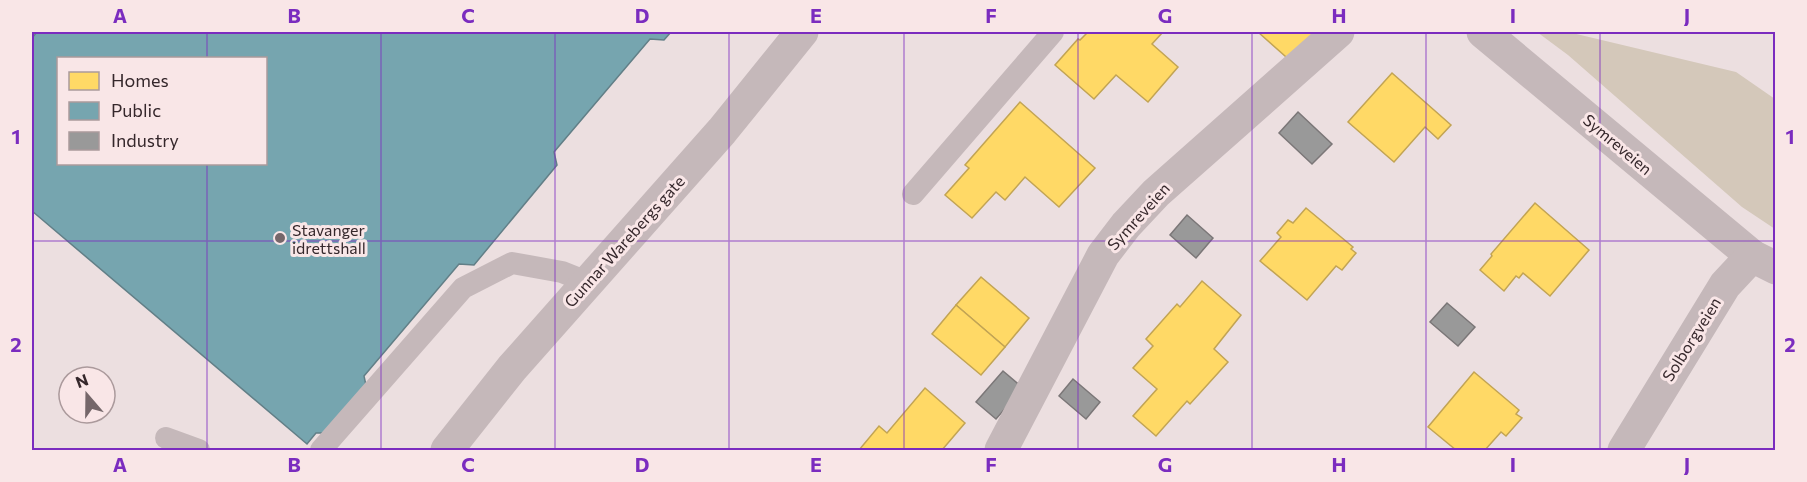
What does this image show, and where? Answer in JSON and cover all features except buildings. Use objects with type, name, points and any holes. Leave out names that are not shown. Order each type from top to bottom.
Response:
[{"type":"street","name":"Gunnar Warebergs gate","points":[[447,450],[512,368],[722,131],[802,32]]},
{"type":"street","name":"Symreveien","points":[[1001,450],[1103,255],[1126,225],[1156,193],[1338,32]]},
{"type":"street","name":"Symreveien","points":[[1483,32],[1764,262]]},
{"type":"street","name":"Solborgveien","points":[[1624,450],[1725,285],[1764,262]]},
{"type":"lane","points":[[914,194],[1053,32]]},
{"type":"lane","points":[[321,450],[463,288],[512,263],[562,272],[587,282]]},
{"type":"lane","points":[[166,438],[199,450]]},
{"type":"shaded area","points":[[1537,32],[1568,32],[1736,72],[1775,99],[1775,229],[1742,207],[1568,55]]},
{"type":"place","name":"Stavanger idrettshall","points":[[280,238]]}]
